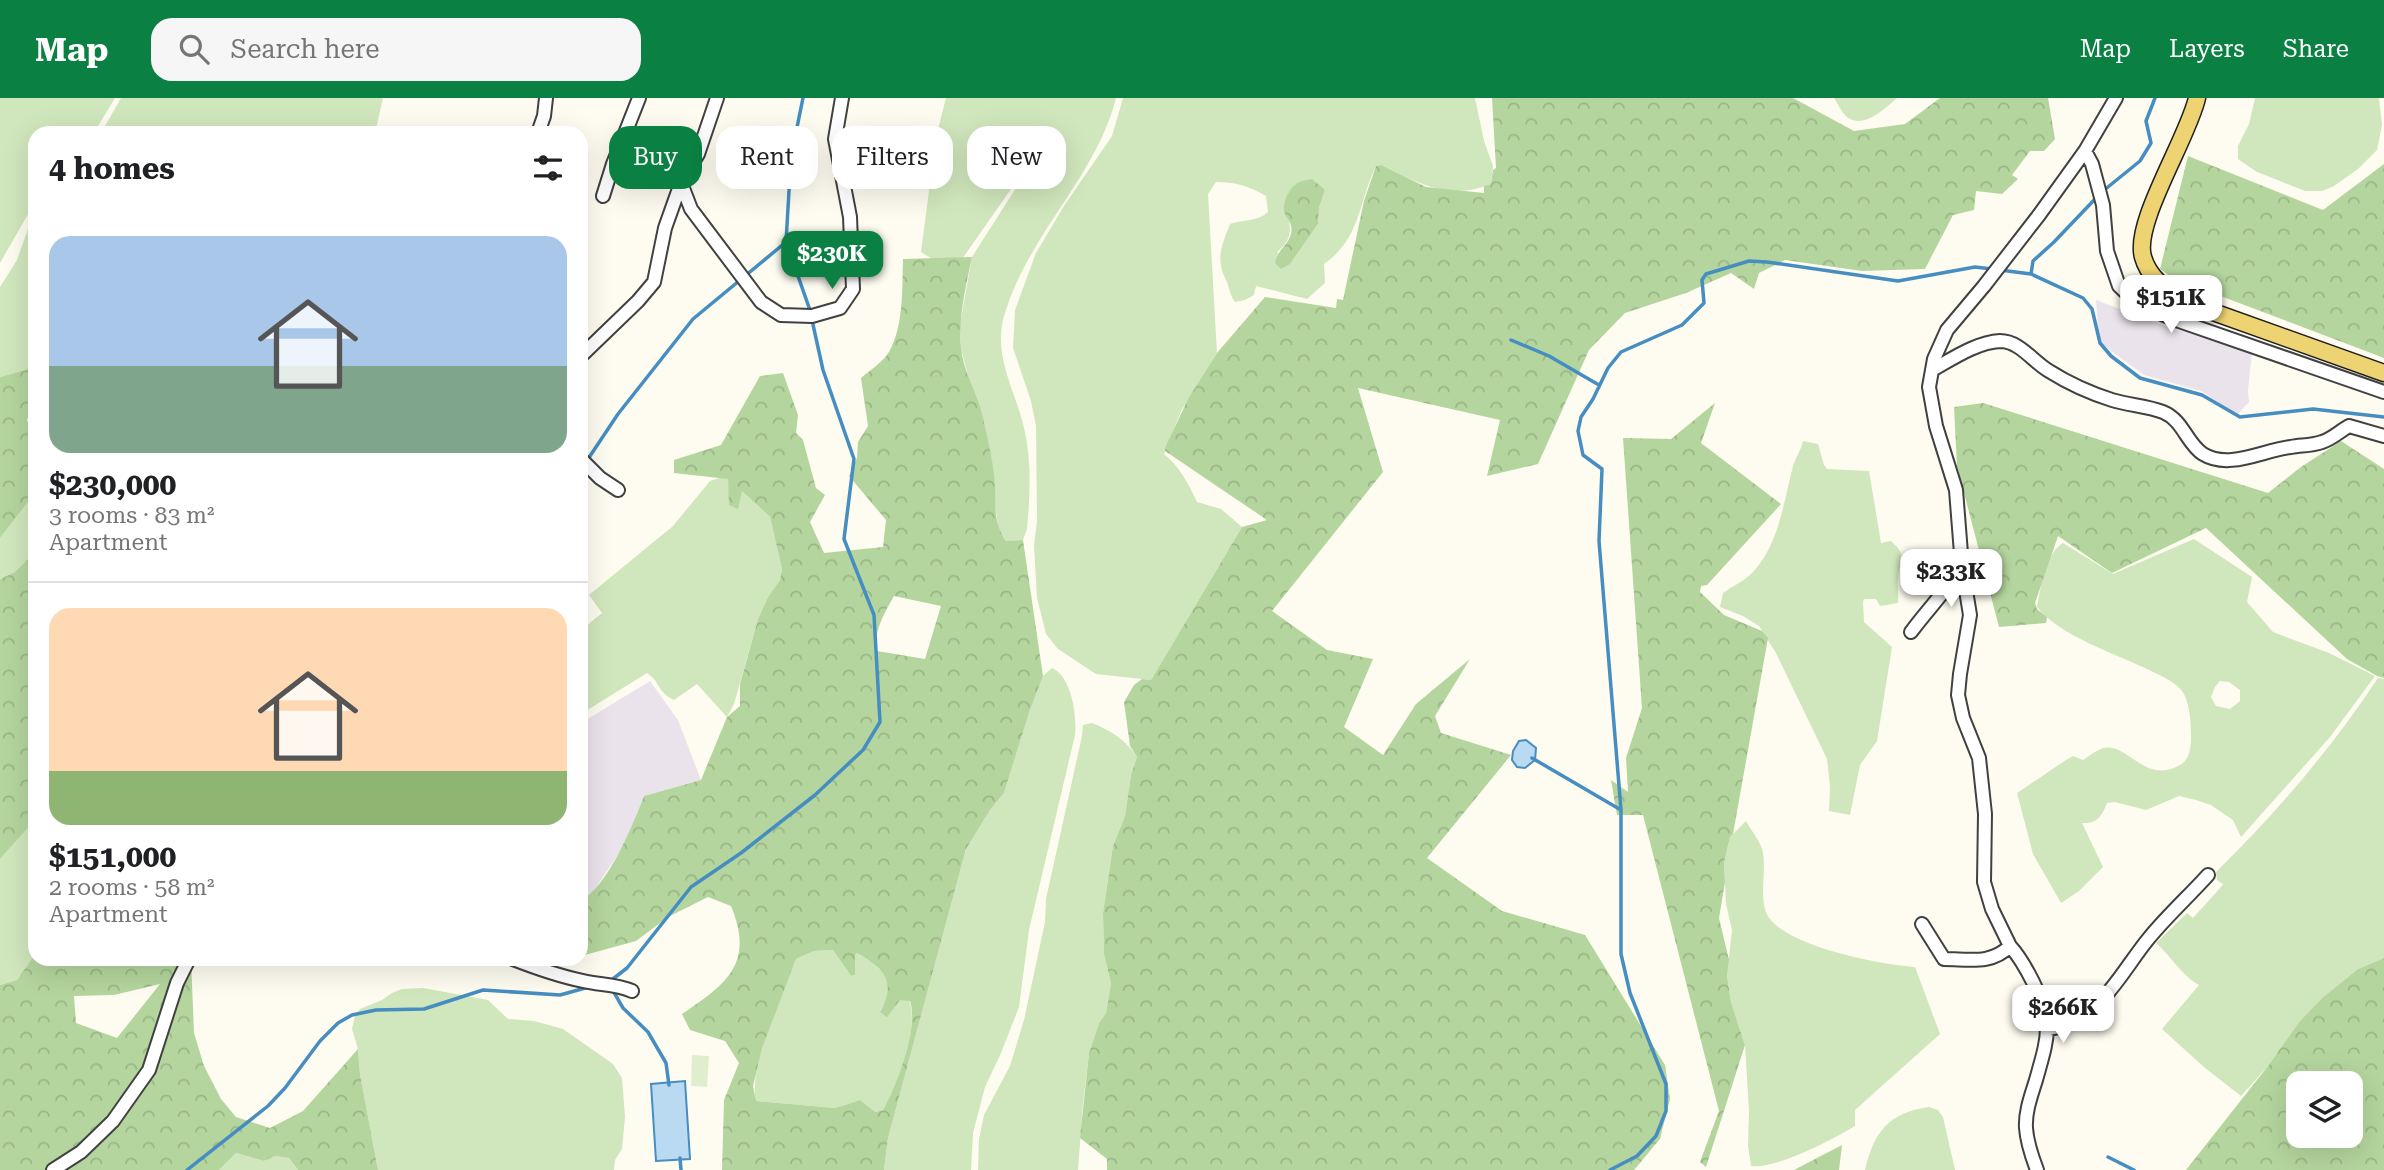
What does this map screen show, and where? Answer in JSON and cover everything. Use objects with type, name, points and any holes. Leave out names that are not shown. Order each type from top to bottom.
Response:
[{"type":"main road","points":[[2197,98],[2189,124],[2148,215],[2141,247],[2149,270],[2170,293],[2188,303],[2384,373]]},
{"type":"street","points":[[540,126],[546,98]]},
{"type":"street","points":[[603,197],[612,164],[639,98]]},
{"type":"street","points":[[702,142],[717,98]]},
{"type":"street","points":[[683,189],[691,209],[761,302],[781,315],[812,316],[840,308],[853,289],[850,217],[835,139],[842,98]]},
{"type":"street","points":[[2037,1170],[2026,1127],[2048,1029],[2044,1003],[2020,956],[2010,946],[1992,909],[1984,882],[1985,814],[1979,758],[1963,718],[1958,695],[1970,615],[1962,566],[1956,490],[1936,426],[1929,387],[1934,359],[1947,330],[1984,286],[2085,151],[2116,98]]},
{"type":"street","points":[[2085,151],[2092,164],[2103,205],[2107,251],[2111,263],[2119,286],[2138,304],[2179,321],[2384,392]]},
{"type":"street","points":[[588,349],[654,282],[665,228],[679,189]]},
{"type":"street","points":[[1932,370],[1973,349],[2001,341],[2015,345],[2047,370],[2080,388],[2112,400],[2166,413],[2185,430],[2197,450],[2207,456],[2244,459],[2265,452],[2313,445],[2326,441],[2349,426],[2384,436]]},
{"type":"street","points":[[588,466],[618,490]]},
{"type":"street","points":[[1911,632],[1948,589],[1962,566]]},
{"type":"street","points":[[2048,1029],[2061,1028],[2095,1008],[2149,938],[2208,875]]},
{"type":"street","points":[[1922,924],[1944,959],[1985,960],[1999,956],[2010,946]]},
{"type":"street","points":[[53,1170],[81,1152],[113,1121],[149,1070],[185,966]]},
{"type":"street","points":[[531,966],[554,975],[605,986],[619,985],[632,991]]},
{"type":"shaded area","points":[[2096,300],[2176,330],[2252,353],[2249,402],[2237,415],[2201,391],[2144,375],[2099,342]]},
{"type":"shaded area","points":[[650,681],[678,720],[701,780],[644,796],[626,842],[588,896],[588,719]]},
{"type":"green space","points":[[0,98],[115,98],[98,126],[28,126],[28,214],[0,263]]},
{"type":"green space","points":[[121,98],[383,98],[377,126],[105,126]]},
{"type":"green space","points":[[946,98],[1116,98],[1093,155],[1027,262],[1013,290],[1003,320],[1001,348],[1024,428],[1028,453],[1029,504],[1027,529],[1023,540],[1006,541],[999,531],[994,473],[980,408],[961,349],[960,325],[972,257],[1015,189],[1066,189],[1066,126],[967,126],[967,189],[1011,189],[953,272],[921,252],[929,189],[953,189],[953,126],[939,126]]},
{"type":"green space","points":[[1123,98],[1475,98],[1484,141],[1493,166],[1491,184],[1461,191],[1434,188],[1381,165],[1376,166],[1352,231],[1336,254],[1324,264],[1325,283],[1307,299],[1256,286],[1254,295],[1235,302],[1221,265],[1222,245],[1230,224],[1255,219],[1268,212],[1266,196],[1242,185],[1223,182],[1216,182],[1208,194],[1217,353],[1181,411],[1164,454],[1179,470],[1197,502],[1221,509],[1242,527],[1151,680],[1096,674],[1058,649],[1046,634],[1037,598],[1034,546],[1037,520],[1036,426],[1031,401],[1013,348],[1015,310],[1036,253],[1064,206],[1112,136]],"holes":[[[1296,184],[1325,190],[1319,208],[1318,224],[1290,264],[1277,252],[1289,236],[1290,224],[1284,204],[1289,192]]]},
{"type":"green space","points":[[1492,98],[1793,98],[1854,131],[1905,124],[1940,98],[2048,98],[2055,139],[2044,151],[2030,151],[2012,175],[2018,179],[2002,194],[1976,191],[1974,210],[1953,215],[1925,269],[1862,271],[1785,260],[1759,273],[1754,289],[1731,273],[1686,293],[1625,313],[1589,350],[1538,464],[1487,476],[1500,420],[1358,388],[1383,472],[1272,611],[1327,650],[1373,659],[1344,727],[1383,755],[1416,704],[1470,659],[1435,716],[1441,733],[1511,755],[1427,858],[1502,911],[1585,935],[1665,1065],[1670,1099],[1660,1139],[1634,1170],[1107,1170],[1107,1159],[1080,1138],[1089,1053],[1099,1023],[1106,1013],[1111,984],[1104,954],[1103,913],[1113,846],[1125,816],[1131,775],[1137,757],[1130,746],[1124,702],[1134,685],[1142,679],[1151,680],[1242,527],[1267,520],[1165,451],[1165,448],[1188,399],[1217,353],[1265,297],[1336,308],[1337,299],[1343,300],[1364,201],[1376,166],[1381,165],[1426,187],[1484,193],[1484,186],[1491,184],[1493,170],[1496,168]]},
{"type":"green space","points":[[1834,98],[1897,98],[1874,116],[1860,121],[1847,117]]},
{"type":"green space","points":[[2255,98],[2379,98],[2382,125],[2377,150],[2358,169],[2322,191],[2305,191],[2257,172],[2238,159],[2238,146],[2249,124]]},
{"type":"green space","points":[[2188,156],[2323,210],[2384,164],[2384,358],[2173,278],[2160,269]]},
{"type":"green space","points":[[1312,179],[1325,190],[1319,208],[1318,224],[1290,264],[1281,269],[1275,263],[1291,231],[1284,210],[1286,198],[1296,184]]},
{"type":"green space","points":[[28,229],[28,369],[0,377],[0,287],[17,260]]},
{"type":"green space","points":[[972,257],[962,314],[962,356],[981,410],[988,442],[994,473],[998,525],[1006,541],[1023,540],[1043,676],[1004,793],[966,849],[888,1138],[884,1170],[722,1170],[724,1100],[739,1063],[725,1041],[690,1030],[682,1014],[723,982],[738,958],[738,926],[731,906],[708,897],[668,917],[636,941],[588,954],[588,895],[610,869],[644,796],[701,780],[727,717],[740,706],[740,684],[758,619],[780,580],[782,569],[770,517],[742,491],[738,509],[729,505],[728,479],[674,473],[674,460],[721,445],[760,376],[783,373],[798,415],[796,433],[803,440],[816,488],[825,495],[810,522],[824,553],[883,547],[886,520],[849,476],[857,458],[858,442],[868,426],[861,378],[889,352],[897,331],[903,259]],"holes":[[[894,596],[941,606],[925,659],[877,651],[878,630]],[[833,950],[851,976],[855,975],[857,953],[885,977],[887,992],[880,1012],[887,1017],[900,1000],[910,1001],[912,1026],[909,1041],[900,1072],[883,1110],[875,1112],[860,1100],[835,1108],[756,1101],[753,1086],[762,1048],[796,959],[814,951]]]},
{"type":"green space","points":[[28,369],[28,502],[0,538],[0,377]]},
{"type":"green space","points":[[1715,403],[1701,443],[1781,504],[1707,585],[1701,586],[1700,592],[1724,615],[1762,631],[1768,638],[1733,834],[1724,863],[1725,882],[1719,918],[1729,960],[1727,976],[1731,1002],[1745,1045],[1706,1167],[1700,1162],[1719,1111],[1643,815],[1617,815],[1611,780],[1628,792],[1626,758],[1642,708],[1623,438],[1671,439]]},
{"type":"green space","points":[[1983,403],[2268,493],[2341,441],[2384,469],[2384,678],[2347,659],[2206,528],[2112,573],[2058,536],[2035,603],[2037,609],[2047,617],[2046,623],[1999,627],[1957,466],[1954,407]]},
{"type":"green space","points":[[1803,441],[1818,444],[1827,469],[1869,471],[1881,543],[1891,541],[1897,546],[1902,559],[1898,603],[1880,606],[1876,599],[1864,599],[1863,602],[1864,622],[1892,647],[1877,741],[1860,765],[1850,815],[1829,811],[1827,759],[1776,653],[1759,626],[1720,607],[1723,593],[1751,574],[1769,548]]},
{"type":"green space","points":[[723,477],[728,479],[729,489],[741,490],[770,517],[782,569],[780,580],[758,619],[734,704],[727,717],[697,684],[674,700],[664,693],[647,673],[588,710],[588,624],[602,613],[589,595],[673,526],[710,481]]},
{"type":"green space","points":[[28,502],[28,559],[15,572],[0,579],[0,538]]},
{"type":"green space","points":[[2194,539],[2252,577],[2247,602],[2273,632],[2329,653],[2375,676],[2330,737],[2241,837],[2233,820],[2211,805],[2196,800],[2179,796],[2146,810],[2115,802],[2107,803],[2098,818],[2082,823],[2103,867],[2079,891],[2061,903],[2033,854],[2017,793],[2073,756],[2083,760],[2099,750],[2110,748],[2119,750],[2146,767],[2167,770],[2183,763],[2190,749],[2189,709],[2184,694],[2177,686],[2074,636],[2047,618],[2037,607],[2048,563],[2063,543],[2113,574]],"holes":[[[2220,681],[2229,682],[2240,690],[2240,701],[2230,709],[2216,706],[2211,697],[2215,687]]]},
{"type":"green space","points":[[28,559],[28,828],[0,859],[0,579],[15,572]]},
{"type":"green space","points":[[1052,668],[1069,688],[1074,708],[1075,735],[1029,930],[1019,1007],[985,1087],[973,1133],[971,1170],[884,1170],[888,1138],[966,849],[1004,793],[1043,676]]},
{"type":"green space","points":[[2378,678],[2384,679],[2384,958],[2358,969],[2322,998],[2299,1022],[2268,1066],[2241,1096],[2162,1029],[2199,985],[2156,943],[2187,913],[2193,918],[2221,887],[2223,884],[2217,880],[2216,872],[2302,779]]},
{"type":"green space","points":[[1092,723],[1117,736],[1137,757],[1131,775],[1125,816],[1113,846],[1103,913],[1104,954],[1111,984],[1106,1013],[1099,1023],[1089,1053],[1078,1170],[978,1170],[979,1139],[984,1115],[1010,1066],[1024,1020],[1045,922],[1046,899],[1083,725]]},
{"type":"green space","points":[[1746,821],[1762,849],[1764,902],[1772,922],[1807,943],[1831,951],[1915,967],[1940,1034],[1855,1110],[1855,1126],[1788,1159],[1761,1166],[1751,1166],[1745,1045],[1731,1002],[1727,976],[1732,930],[1726,904],[1724,863],[1730,837]]},
{"type":"green space","points":[[28,828],[28,964],[17,980],[0,985],[0,859]]},
{"type":"green space","points":[[833,950],[851,976],[855,975],[857,953],[880,970],[885,977],[888,992],[880,1011],[900,999],[909,1000],[912,1026],[909,1041],[889,1100],[883,1110],[874,1112],[860,1100],[835,1108],[756,1101],[755,1086],[761,1050],[796,959],[814,951]]},
{"type":"green space","points":[[2384,958],[2384,1170],[2186,1170],[2299,1022],[2322,998],[2358,969]]},
{"type":"green space","points":[[28,964],[191,966],[194,1033],[204,1066],[221,1099],[236,1117],[270,1128],[303,1111],[358,1049],[360,1074],[378,1170],[298,1170],[289,1158],[275,1156],[264,1161],[236,1153],[219,1170],[0,1170],[0,985],[17,980]],"holes":[[[160,984],[117,1038],[76,1023],[74,996],[114,995]]]},
{"type":"green space","points":[[423,988],[488,1000],[508,1019],[534,1021],[563,1029],[613,1064],[622,1078],[625,1117],[622,1149],[615,1160],[614,1170],[378,1170],[360,1074],[358,1049],[352,1029],[355,1016],[360,1009],[392,993],[402,989]]},
{"type":"green space","points":[[692,1055],[709,1056],[707,1087],[691,1086]]},
{"type":"green space","points":[[1929,1107],[1938,1110],[1943,1117],[1955,1170],[1865,1170],[1873,1145],[1885,1126],[1903,1114]]},
{"type":"green space","points":[[1842,1145],[1839,1170],[1794,1170]]},
{"type":"green space","points":[[236,1153],[264,1161],[275,1156],[289,1158],[298,1170],[219,1170]]},
{"type":"water","points":[[1526,740],[1536,748],[1535,760],[1525,768],[1517,767],[1512,760],[1513,751],[1519,741]]},
{"type":"water","points":[[685,1081],[690,1159],[656,1161],[651,1084]]},
{"type":"waterway","points":[[803,98],[791,157],[786,242],[811,313]]},
{"type":"waterway","points":[[2103,191],[2140,161],[2151,143],[2146,121],[2155,98]]},
{"type":"waterway","points":[[2097,197],[2033,261],[2031,274],[2083,298],[2092,309],[2100,343],[2111,356],[2140,378],[2202,395],[2240,417],[2313,409],[2384,417]]},
{"type":"waterway","points":[[588,459],[618,414],[693,319],[786,242]]},
{"type":"waterway","points":[[1610,1170],[1637,1156],[1656,1136],[1666,1111],[1666,1084],[1630,993],[1621,954],[1621,810],[1599,541],[1602,469],[1583,455],[1578,431],[1581,417],[1608,368],[1621,352],[1682,325],[1704,303],[1702,280],[1706,274],[1749,261],[1898,281],[1975,267],[1992,269]]},
{"type":"waterway","points":[[2000,270],[2031,274]]},
{"type":"waterway","points":[[609,982],[627,968],[691,887],[741,853],[815,795],[863,750],[880,722],[874,615],[844,539],[854,459],[823,370],[812,320]]},
{"type":"waterway","points":[[1511,340],[1549,356],[1599,385]]},
{"type":"waterway","points":[[1532,758],[1621,810]]},
{"type":"waterway","points":[[187,1170],[268,1106],[320,1041],[338,1023],[352,1015],[376,1010],[424,1009],[483,990],[560,995],[589,987]]},
{"type":"waterway","points":[[612,989],[623,1008],[648,1032],[666,1063],[669,1085]]},
{"type":"waterway","points":[[2108,1157],[2134,1170]]},
{"type":"waterway","points":[[680,1158],[681,1170]]}]
